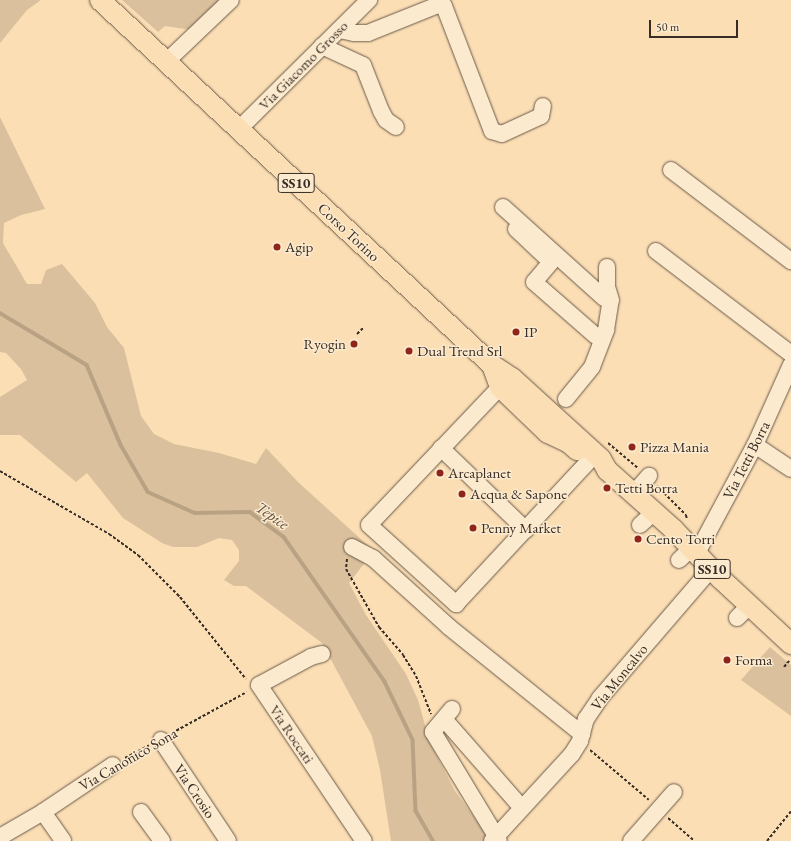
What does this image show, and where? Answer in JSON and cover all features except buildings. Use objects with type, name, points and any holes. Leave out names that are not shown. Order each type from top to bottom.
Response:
[{"type":"main road","name":"Corso Torino","points":[[100,0],[492,365],[503,383],[601,459],[608,470],[634,493],[647,519],[689,554],[712,569],[743,612],[790,653]]},
{"type":"main road","name":"Corso Torino","points":[[558,426],[569,443],[589,461],[608,470]]},
{"type":"street","points":[[167,61],[232,0]]},
{"type":"street","name":"Via Giacomo Grosso","points":[[238,130],[369,0]]},
{"type":"street","points":[[339,30],[354,34],[368,33],[438,5],[444,6],[492,131],[502,134],[541,116],[543,106]]},
{"type":"street","points":[[322,46],[363,65],[381,111],[386,120],[396,127]]},
{"type":"street","points":[[672,170],[791,261]]},
{"type":"street","points":[[503,207],[606,292],[611,300],[606,330],[592,367],[566,399]]},
{"type":"street","points":[[516,229],[551,262],[534,282],[596,336]]},
{"type":"street","points":[[656,251],[791,354]]},
{"type":"street","points":[[558,426],[566,399],[586,363],[596,336],[606,292],[607,268]]},
{"type":"street","name":"Via Tetti Borra","points":[[689,554],[755,445],[791,365]]},
{"type":"street","points":[[503,383],[369,525],[456,604],[589,461]]},
{"type":"street","points":[[755,445],[791,469]]},
{"type":"street","points":[[441,448],[526,530]]},
{"type":"street","points":[[634,493],[649,476]]},
{"type":"street","points":[[352,547],[373,558],[448,627],[531,694],[581,738]]},
{"type":"street","name":"Via Moncalvo","points":[[444,719],[433,732],[496,840],[581,738],[586,719],[600,698],[696,591],[712,569]]},
{"type":"street","points":[[256,687],[311,657],[322,654]]},
{"type":"street","name":"Via Roccati","points":[[256,687],[364,841]]},
{"type":"street","points":[[444,719],[522,808]]},
{"type":"street","name":"Via Crosio","points":[[161,740],[228,841]]},
{"type":"street","name":"Via Canonico Sona","points":[[0,837],[43,812],[113,765]]},
{"type":"street","points":[[631,841],[674,792]]},
{"type":"street","points":[[43,812],[63,841]]},
{"type":"street","points":[[141,812],[162,841]]},
{"type":"path","points":[[357,334],[364,327]]},
{"type":"path","points":[[0,471],[109,534],[138,555],[180,597],[226,657],[256,687]]},
{"type":"path","points":[[352,547],[345,563],[346,569],[379,626],[403,655],[444,719]]},
{"type":"path","points":[[784,667],[790,653]]},
{"type":"path","name":"Via Canonico Sona","points":[[113,765],[256,687]]},
{"type":"path","points":[[581,738],[694,841]]},
{"type":"path","points":[[767,841],[791,812]]},
{"type":"shaded area","points":[[0,0],[41,0],[27,10],[0,43]]},
{"type":"shaded area","points":[[122,0],[224,0],[192,30],[165,26],[158,32]]},
{"type":"shaded area","points":[[0,117],[45,209],[21,215],[4,223],[3,243],[27,284],[41,284],[46,270],[62,264],[95,303],[107,327],[124,348],[141,416],[154,434],[174,444],[219,453],[256,464],[266,448],[298,482],[374,551],[349,583],[366,615],[406,674],[418,700],[430,743],[455,791],[489,837],[485,841],[391,841],[380,770],[372,736],[322,643],[246,586],[234,586],[224,580],[239,561],[239,550],[232,540],[219,538],[197,547],[173,547],[162,543],[123,518],[87,473],[76,482],[20,435],[0,435],[0,397],[27,380],[21,369],[6,353],[0,352]]},
{"type":"shaded area","points":[[770,647],[791,665],[791,716],[741,680]]},
{"type":"waterway","name":"Tepice","points":[[0,313],[87,365],[121,445],[148,492],[195,513],[250,512],[284,537],[385,682],[413,740],[416,811],[433,841]]},
{"type":"place","name":"Agip","points":[[277,247]]},
{"type":"place","name":"IP","points":[[516,332]]},
{"type":"place","name":"Ryogin","points":[[354,344]]},
{"type":"place","name":"Dual Trend Srl","points":[[409,351]]},
{"type":"place","name":"Pizza Mania","points":[[632,447]]},
{"type":"place","name":"Arcaplanet","points":[[440,473]]},
{"type":"place","name":"Tetti Borra","points":[[607,488]]},
{"type":"place","name":"Acqua & Sapone","points":[[462,494]]},
{"type":"place","name":"Penny Market","points":[[473,528]]},
{"type":"place","name":"Cento Torri","points":[[638,539]]},
{"type":"place","name":"Forma","points":[[727,660]]}]
